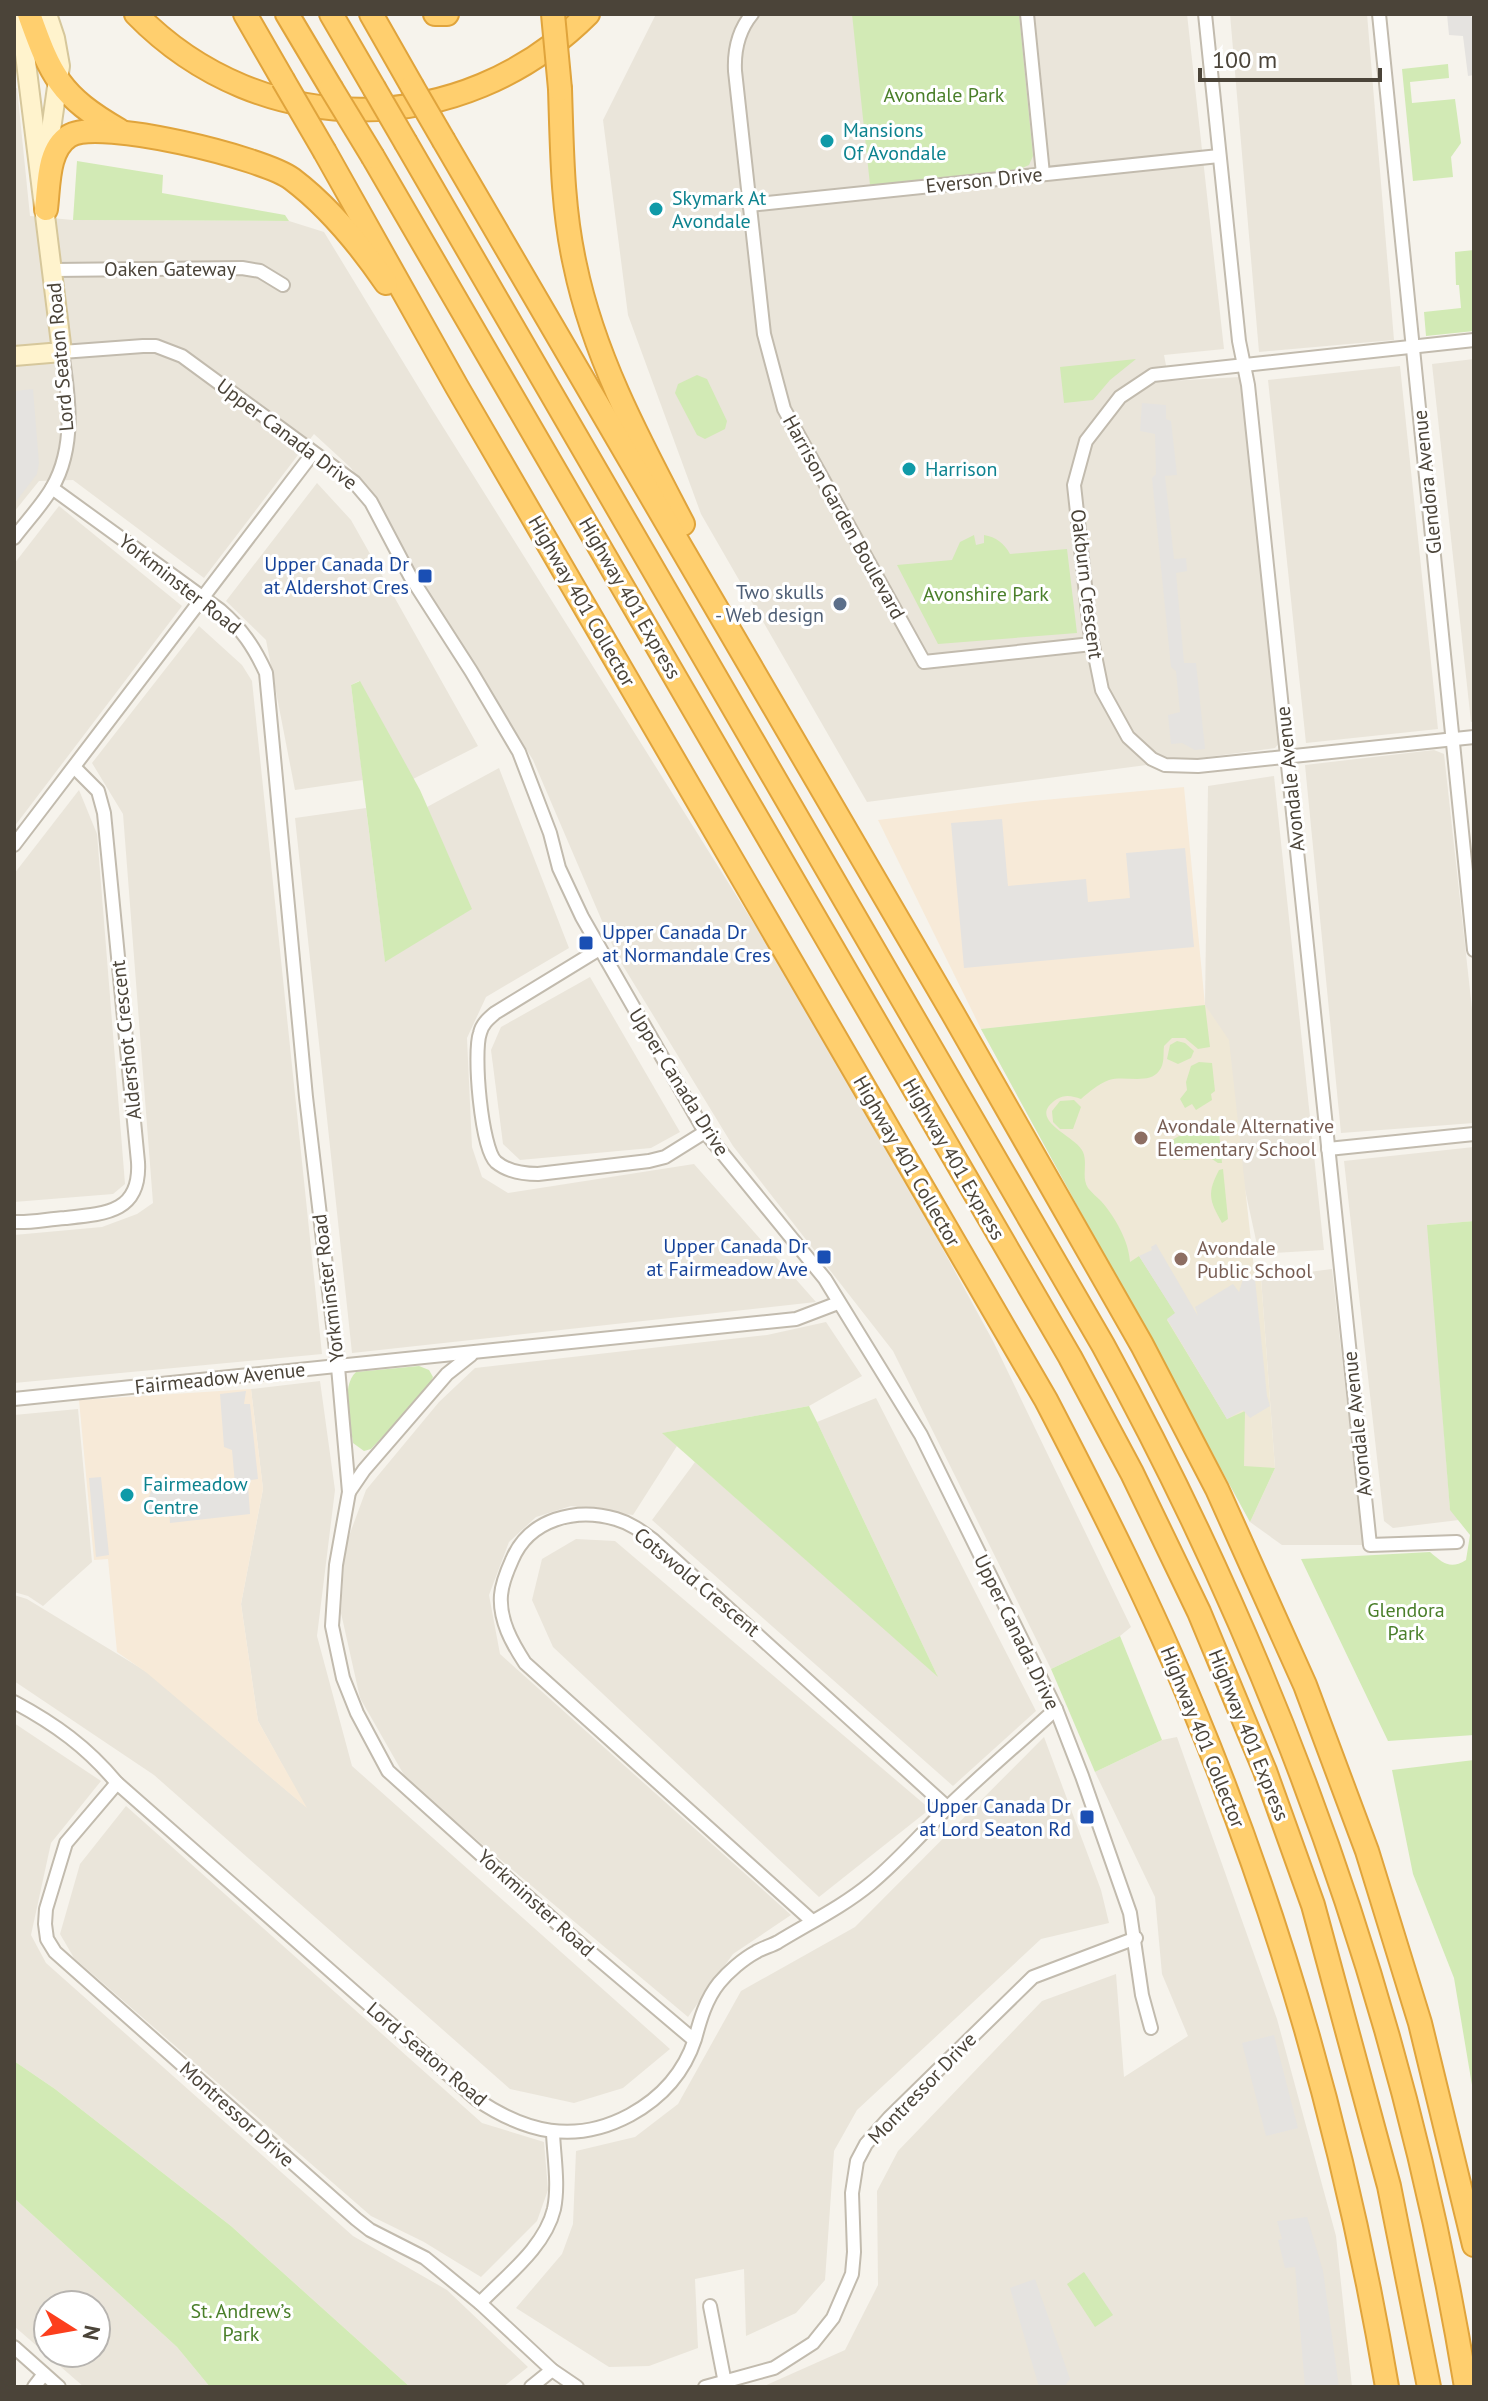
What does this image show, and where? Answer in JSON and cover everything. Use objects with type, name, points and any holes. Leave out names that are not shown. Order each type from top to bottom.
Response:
[{"type":"highway","points":[[29,14],[45,61],[58,83],[84,108],[123,132]]},
{"type":"highway","points":[[136,14],[180,52],[236,84],[291,102],[361,111],[417,105],[480,87],[544,52],[588,14]]},
{"type":"highway","name":"Highway 401 Collector","points":[[245,14],[457,387],[1038,1386],[1096,1495],[1195,1712],[1242,1834],[1295,1991],[1353,2209],[1386,2382]]},
{"type":"highway","name":"Highway 401 Express","points":[[287,14],[1070,1357],[1132,1473],[1199,1612],[1265,1771],[1313,1905],[1389,2186],[1429,2387]]},
{"type":"highway","name":"Highway 401 Express","points":[[331,14],[1096,1332],[1201,1535],[1281,1719],[1358,1935],[1417,2142],[1466,2387]]},
{"type":"highway","points":[[371,14],[952,1012],[1142,1345],[1241,1537],[1300,1672],[1344,1785],[1405,1970],[1443,2111],[1474,2245]]},
{"type":"highway","points":[[435,14],[447,14]]},
{"type":"highway","points":[[553,14],[560,89]]},
{"type":"highway","points":[[562,14],[562,166],[572,252],[582,294],[610,373],[707,570],[861,838],[886,901]]},
{"type":"highway","points":[[46,209],[57,148],[70,135],[83,131],[123,132],[235,156],[289,177],[328,210],[373,265],[457,387]]},
{"type":"highway","points":[[1443,2111],[1474,2207]]},
{"type":"street","name":"Lord Seaton Road","points":[[14,538],[52,488],[64,461],[69,427],[46,209],[20,14]]},
{"type":"street","name":"Lord Seaton Road","points":[[46,209],[47,160],[60,66],[47,14]]},
{"type":"street","name":"Harrison Garden Boulevard","points":[[752,14],[741,30],[735,57],[764,334],[784,409],[924,662],[1092,644]]},
{"type":"street","points":[[1027,14],[1043,174]]},
{"type":"street","name":"Avondale Avenue","points":[[1205,14],[1239,341],[1248,385],[1370,1545],[1457,1542]]},
{"type":"street","name":"Glendora Avenue","points":[[1379,14],[1474,950]]},
{"type":"street","name":"Everson Drive","points":[[749,205],[1219,156]]},
{"type":"street","name":"Oaken Gateway","points":[[53,270],[242,268],[260,271],[283,285]]},
{"type":"street","name":"Oakburn Crescent","points":[[1474,340],[1153,375],[1120,397],[1086,441],[1074,485],[1092,644],[1102,690],[1128,737],[1152,759],[1165,765],[1198,766],[1474,737]]},
{"type":"street","name":"Upper Canada Drive","points":[[14,356],[143,346],[156,346],[182,356],[354,482],[371,502],[410,576],[504,725],[526,768],[550,833],[559,868],[598,950],[705,1132],[825,1279],[921,1435],[1056,1709],[1122,1884],[1136,1938],[1142,1995],[1151,2028]]},
{"type":"street","points":[[14,845],[313,453]]},
{"type":"street","name":"Yorkminster Road","points":[[52,488],[242,629],[266,673],[310,1134],[338,1367],[349,1492],[336,1565],[332,1626],[343,1678],[357,1713],[388,1771],[569,1934],[694,2040]]},
{"type":"street","name":"Aldershot Crescent","points":[[14,1222],[103,1215],[126,1203],[136,1191],[138,1162],[104,813],[98,791],[75,768]]},
{"type":"street","points":[[598,950],[495,1013],[480,1030],[477,1044],[479,1085],[485,1142],[490,1154],[509,1169],[521,1174],[538,1174],[665,1157],[705,1132]]},
{"type":"street","points":[[1328,1149],[1474,1134]]},
{"type":"street","name":"Fairmeadow Avenue","points":[[14,1399],[796,1319],[838,1303]]},
{"type":"street","points":[[349,1492],[364,1470],[447,1374],[473,1354]]},
{"type":"street","name":"Cotswold Crescent","points":[[811,1920],[525,1663],[511,1642],[503,1618],[501,1595],[516,1549],[540,1526],[576,1514],[597,1515],[617,1519],[643,1533],[690,1572],[948,1808]]},
{"type":"street","name":"Lord Seaton Road","points":[[14,1702],[53,1723],[476,2099],[504,2117],[553,2133],[595,2127],[631,2114],[662,2093],[684,2066],[703,2012],[718,1984],[756,1951],[775,1944],[811,1920],[838,1908],[871,1883],[1056,1709]]},
{"type":"street","name":"Montressor Drive","points":[[117,1783],[66,1843],[46,1909],[47,1939],[55,1952],[356,2219],[370,2230],[425,2258],[480,2303],[552,2370],[577,2387]]},
{"type":"street","name":"Montressor Drive","points":[[705,2387],[774,2368],[813,2343],[833,2318],[852,2274],[852,2204],[857,2161],[866,2144],[889,2118],[1033,1977],[1136,1938]]},
{"type":"street","points":[[480,2303],[537,2243],[546,2227],[554,2208],[556,2163],[553,2133]]},
{"type":"street","points":[[710,2306],[725,2383]]},
{"type":"street","points":[[14,2347],[59,2387]]},
{"type":"street","points":[[531,2387],[552,2370]]},
{"type":"street","points":[[34,2387],[44,2374]]},
{"type":"shaded area","points":[[656,14],[1187,14],[1224,349],[1164,355],[1169,381],[1240,377],[1280,742],[1275,748],[867,802],[701,514],[628,315],[603,120]]},
{"type":"shaded area","points":[[1230,14],[1367,14],[1394,340],[1259,352]]},
{"type":"shaded area","points":[[1447,14],[1470,14],[1474,23],[1474,75],[1468,76],[1463,36],[1449,35]]},
{"type":"shaded area","points":[[17,88],[30,216],[73,220],[289,221],[324,232],[783,970],[928,1222],[993,1341],[1131,1627],[1120,1636],[1051,1669],[893,1351],[733,1146],[617,956],[533,760],[351,468],[314,434],[204,578],[73,480],[39,481],[14,512],[14,89]]},
{"type":"shaded area","points":[[1474,359],[1474,721],[1471,722],[1432,364]]},
{"type":"shaded area","points":[[1400,366],[1438,729],[1306,743],[1268,380]]},
{"type":"shaded area","points":[[33,389],[39,463],[37,474],[14,504],[14,391]]},
{"type":"shaded area","points":[[1142,403],[1166,405],[1166,419],[1171,421],[1177,475],[1165,476],[1174,559],[1186,558],[1187,571],[1176,573],[1184,663],[1196,663],[1205,749],[1195,750],[1182,743],[1171,744],[1168,715],[1180,712],[1176,671],[1171,667],[1152,478],[1156,474],[1155,434],[1140,431]]},
{"type":"shaded area","points":[[317,483],[351,520],[478,746],[413,779],[359,681],[351,685],[363,780],[295,790],[266,640],[226,601]]},
{"type":"shaded area","points":[[59,506],[182,606],[14,827],[14,564]]},
{"type":"shaded area","points":[[199,626],[242,665],[252,681],[322,1354],[14,1383],[14,1235],[102,1227],[137,1214],[153,1203],[123,814],[92,763]]},
{"type":"shaded area","points":[[1434,750],[1444,754],[1474,1027],[1474,1123],[1341,1133],[1305,765]]},
{"type":"shaded area","points":[[499,768],[569,948],[486,997],[467,1038],[472,1147],[482,1177],[508,1193],[694,1164],[816,1302],[352,1353],[295,818],[366,808],[385,961],[471,909],[427,807]]},
{"type":"shaded area","points":[[1274,776],[1324,1250],[1259,1254],[1205,1005],[1208,786]]},
{"type":"shaded area","points":[[1184,787],[1205,1005],[981,1029],[878,820]]},
{"type":"shaded area","points":[[79,790],[97,834],[125,1184],[113,1194],[14,1202],[14,874]]},
{"type":"shaded area","points":[[1002,819],[1008,886],[1086,879],[1088,902],[1130,898],[1126,853],[1185,848],[1194,947],[964,968],[951,823]]},
{"type":"shaded area","points":[[590,977],[680,1132],[651,1148],[520,1160],[503,1144],[491,1050],[501,1027]]},
{"type":"shaded area","name":"Avondale Public School","points":[[1205,1005],[1229,1040],[1255,1278],[1261,1278],[1275,1468],[1250,1522],[981,1029]]},
{"type":"shaded area","points":[[1474,1147],[1474,1221],[1428,1225],[1450,1509],[1459,1520],[1393,1528],[1384,1521],[1344,1161]]},
{"type":"shaded area","points":[[1156,1244],[1198,1316],[1195,1307],[1233,1284],[1239,1292],[1243,1279],[1255,1279],[1270,1406],[1250,1418],[1243,1410],[1227,1419],[1167,1319],[1175,1313],[1139,1256],[1152,1250],[1151,1247]]},
{"type":"shaded area","points":[[1332,1269],[1363,1545],[1282,1545],[1250,1522],[1275,1468],[1261,1278]]},
{"type":"shaded area","points":[[826,1322],[862,1376],[809,1406],[663,1433],[677,1446],[633,1515],[571,1506],[536,1517],[509,1542],[489,1595],[500,1654],[791,1915],[733,1954],[688,2017],[408,1782],[360,1698],[341,1613],[345,1547],[366,1490],[439,1402],[475,1368],[767,1335]]},
{"type":"shaded area","points":[[320,1381],[335,1490],[317,1636],[352,1766],[670,2049],[623,2088],[574,2103],[510,2089],[154,1775],[14,1681],[14,1595],[27,1599],[147,1672],[305,1806],[258,1721],[241,1604],[263,1489],[251,1389]]},
{"type":"shaded area","points":[[251,1389],[263,1489],[241,1604],[258,1721],[307,1808],[147,1673],[117,1652],[108,1559],[94,1560],[79,1400]]},
{"type":"shaded area","points":[[246,1391],[244,1404],[250,1404],[258,1479],[251,1480],[248,1485],[250,1514],[170,1523],[169,1509],[149,1510],[151,1491],[222,1485],[223,1493],[231,1491],[235,1484],[232,1450],[224,1447],[220,1394]]},
{"type":"shaded area","points":[[876,1398],[1036,1711],[953,1786],[652,1520],[695,1462],[937,1675],[817,1422]]},
{"type":"shaded area","points":[[78,1409],[92,1562],[43,1606],[28,1596],[14,1592],[14,1415]]},
{"type":"shaded area","points":[[101,1477],[109,1555],[96,1557],[89,1478]]},
{"type":"shaded area","points":[[576,1539],[615,1541],[930,1809],[819,1897],[553,1647],[532,1600],[542,1559]]},
{"type":"shaded area","points":[[14,1723],[101,1781],[51,1843],[31,1935],[46,1963],[353,2236],[447,2290],[528,2367],[503,2387],[410,2387],[231,2226],[55,2089],[14,2061]]},
{"type":"shaded area","points":[[1044,1737],[1101,1890],[1109,1923],[1041,1939],[857,2110],[834,2151],[825,2280],[796,2313],[746,2336],[744,2269],[695,2279],[698,2348],[649,2366],[609,2367],[516,2308],[562,2254],[573,2224],[576,2151],[635,2137],[678,2104],[741,1991],[855,1927]]},
{"type":"shaded area","points":[[1177,1737],[1277,2019],[1336,2236],[1352,2387],[762,2387],[845,2350],[878,2285],[877,2191],[898,2151],[1042,2001],[1116,1974],[1124,2077],[1188,2036],[1162,1974],[1155,1897],[1095,1772],[1162,1740]]},
{"type":"shaded area","points":[[126,1806],[482,2123],[544,2142],[548,2190],[537,2221],[481,2277],[424,2242],[371,2216],[74,1958],[60,1934],[80,1864]]},
{"type":"shaded area","points":[[1274,2035],[1298,2128],[1266,2136],[1242,2043]]},
{"type":"shaded area","points":[[14,2198],[177,2347],[210,2387],[84,2387],[63,2369],[112,2369],[112,2289],[32,2289],[32,2342],[14,2326]]},
{"type":"shaded area","points":[[1307,2217],[1323,2271],[1339,2387],[1305,2387],[1295,2267],[1285,2268],[1277,2221]]},
{"type":"shaded area","points":[[1035,2279],[1070,2379],[1064,2387],[1039,2387],[1010,2288]]},
{"type":"green space","name":"Avondale Park","points":[[852,14],[1019,14],[1033,156],[1029,165],[1020,169],[870,185]]},
{"type":"green space","points":[[1448,64],[1449,78],[1410,82],[1412,103],[1455,99],[1461,143],[1451,157],[1453,177],[1413,181],[1402,69]]},
{"type":"green space","points":[[77,161],[163,175],[162,193],[285,215],[289,221],[73,220]]},
{"type":"green space","points":[[1474,250],[1474,331],[1426,336],[1424,312],[1461,308],[1459,285],[1456,285],[1455,252]]},
{"type":"green space","points":[[1136,359],[1110,380],[1093,400],[1064,403],[1060,367]]},
{"type":"green space","points":[[697,375],[707,379],[727,421],[725,429],[705,439],[697,435],[675,393],[678,384]]},
{"type":"green space","name":"Avonshire Park","points":[[974,535],[976,545],[984,543],[984,535],[988,536],[999,541],[1010,554],[1067,549],[1077,633],[938,644],[897,565],[952,560],[960,542]]},
{"type":"green space","points":[[360,681],[420,790],[472,909],[385,962],[351,685]]},
{"type":"green space","points":[[1205,1005],[1210,1047],[1198,1049],[1185,1038],[1172,1038],[1164,1046],[1162,1065],[1155,1075],[1143,1079],[1109,1080],[1081,1099],[1060,1097],[1048,1107],[1046,1114],[1049,1121],[1083,1152],[1088,1188],[1116,1222],[1127,1246],[1130,1262],[1139,1256],[1176,1314],[1167,1320],[1227,1419],[1245,1411],[1244,1466],[1275,1468],[1250,1522],[981,1029]]},
{"type":"green space","points":[[1177,1041],[1194,1051],[1191,1058],[1178,1064],[1167,1059],[1170,1045]]},
{"type":"green space","points":[[1199,1062],[1212,1063],[1215,1091],[1211,1094],[1212,1100],[1196,1110],[1192,1104],[1185,1108],[1180,1099],[1187,1090],[1191,1066]]},
{"type":"green space","points":[[1074,1100],[1081,1107],[1073,1129],[1060,1129],[1053,1122],[1052,1111],[1060,1101]]},
{"type":"green space","points":[[1211,1118],[1219,1132],[1222,1163],[1209,1157],[1184,1160],[1172,1140]]},
{"type":"green space","points":[[1223,1169],[1228,1219],[1222,1223],[1214,1208],[1211,1191],[1219,1170]]},
{"type":"green space","name":"Glendora Park","points":[[1474,1221],[1474,1735],[1388,1741],[1301,1559],[1430,1552],[1447,1564],[1455,1565],[1466,1560],[1470,1535],[1450,1510],[1427,1225]]},
{"type":"green space","points":[[419,1366],[429,1370],[433,1377],[427,1389],[371,1449],[364,1451],[353,1443],[347,1396],[356,1372]]},
{"type":"green space","points":[[809,1406],[817,1422],[938,1677],[662,1433]]},
{"type":"green space","points":[[1120,1636],[1162,1740],[1095,1772],[1051,1669]]},
{"type":"green space","points":[[1474,1760],[1474,2097],[1454,1978],[1413,1874],[1392,1770]]},
{"type":"green space","name":"St. Andrew’s Park","points":[[14,2061],[55,2089],[231,2226],[410,2387],[210,2387],[177,2347],[14,2198]]},
{"type":"green space","points":[[1084,2272],[1113,2315],[1095,2327],[1067,2284]]},
{"type":"place","name":"Mansions Of Avondale","points":[[827,141]]},
{"type":"place","name":"Skymark At Avondale","points":[[656,209]]},
{"type":"place","name":"Harrison","points":[[909,469]]},
{"type":"place","name":"Upper Canada Dr at Aldershot Cres","points":[[425,576]]},
{"type":"place","name":"Two skulls - Web design","points":[[840,604]]},
{"type":"place","name":"Upper Canada Dr at Normandale Cres","points":[[586,943]]},
{"type":"place","name":"Avondale Alternative Elementary School","points":[[1141,1138]]},
{"type":"place","name":"Upper Canada Dr at Fairmeadow Ave","points":[[824,1257]]},
{"type":"place","name":"Avondale Public School","points":[[1181,1259]]},
{"type":"place","name":"Fairmeadow Centre","points":[[127,1495]]},
{"type":"place","name":"Upper Canada Dr at Lord Seaton Rd","points":[[1087,1817]]}]
